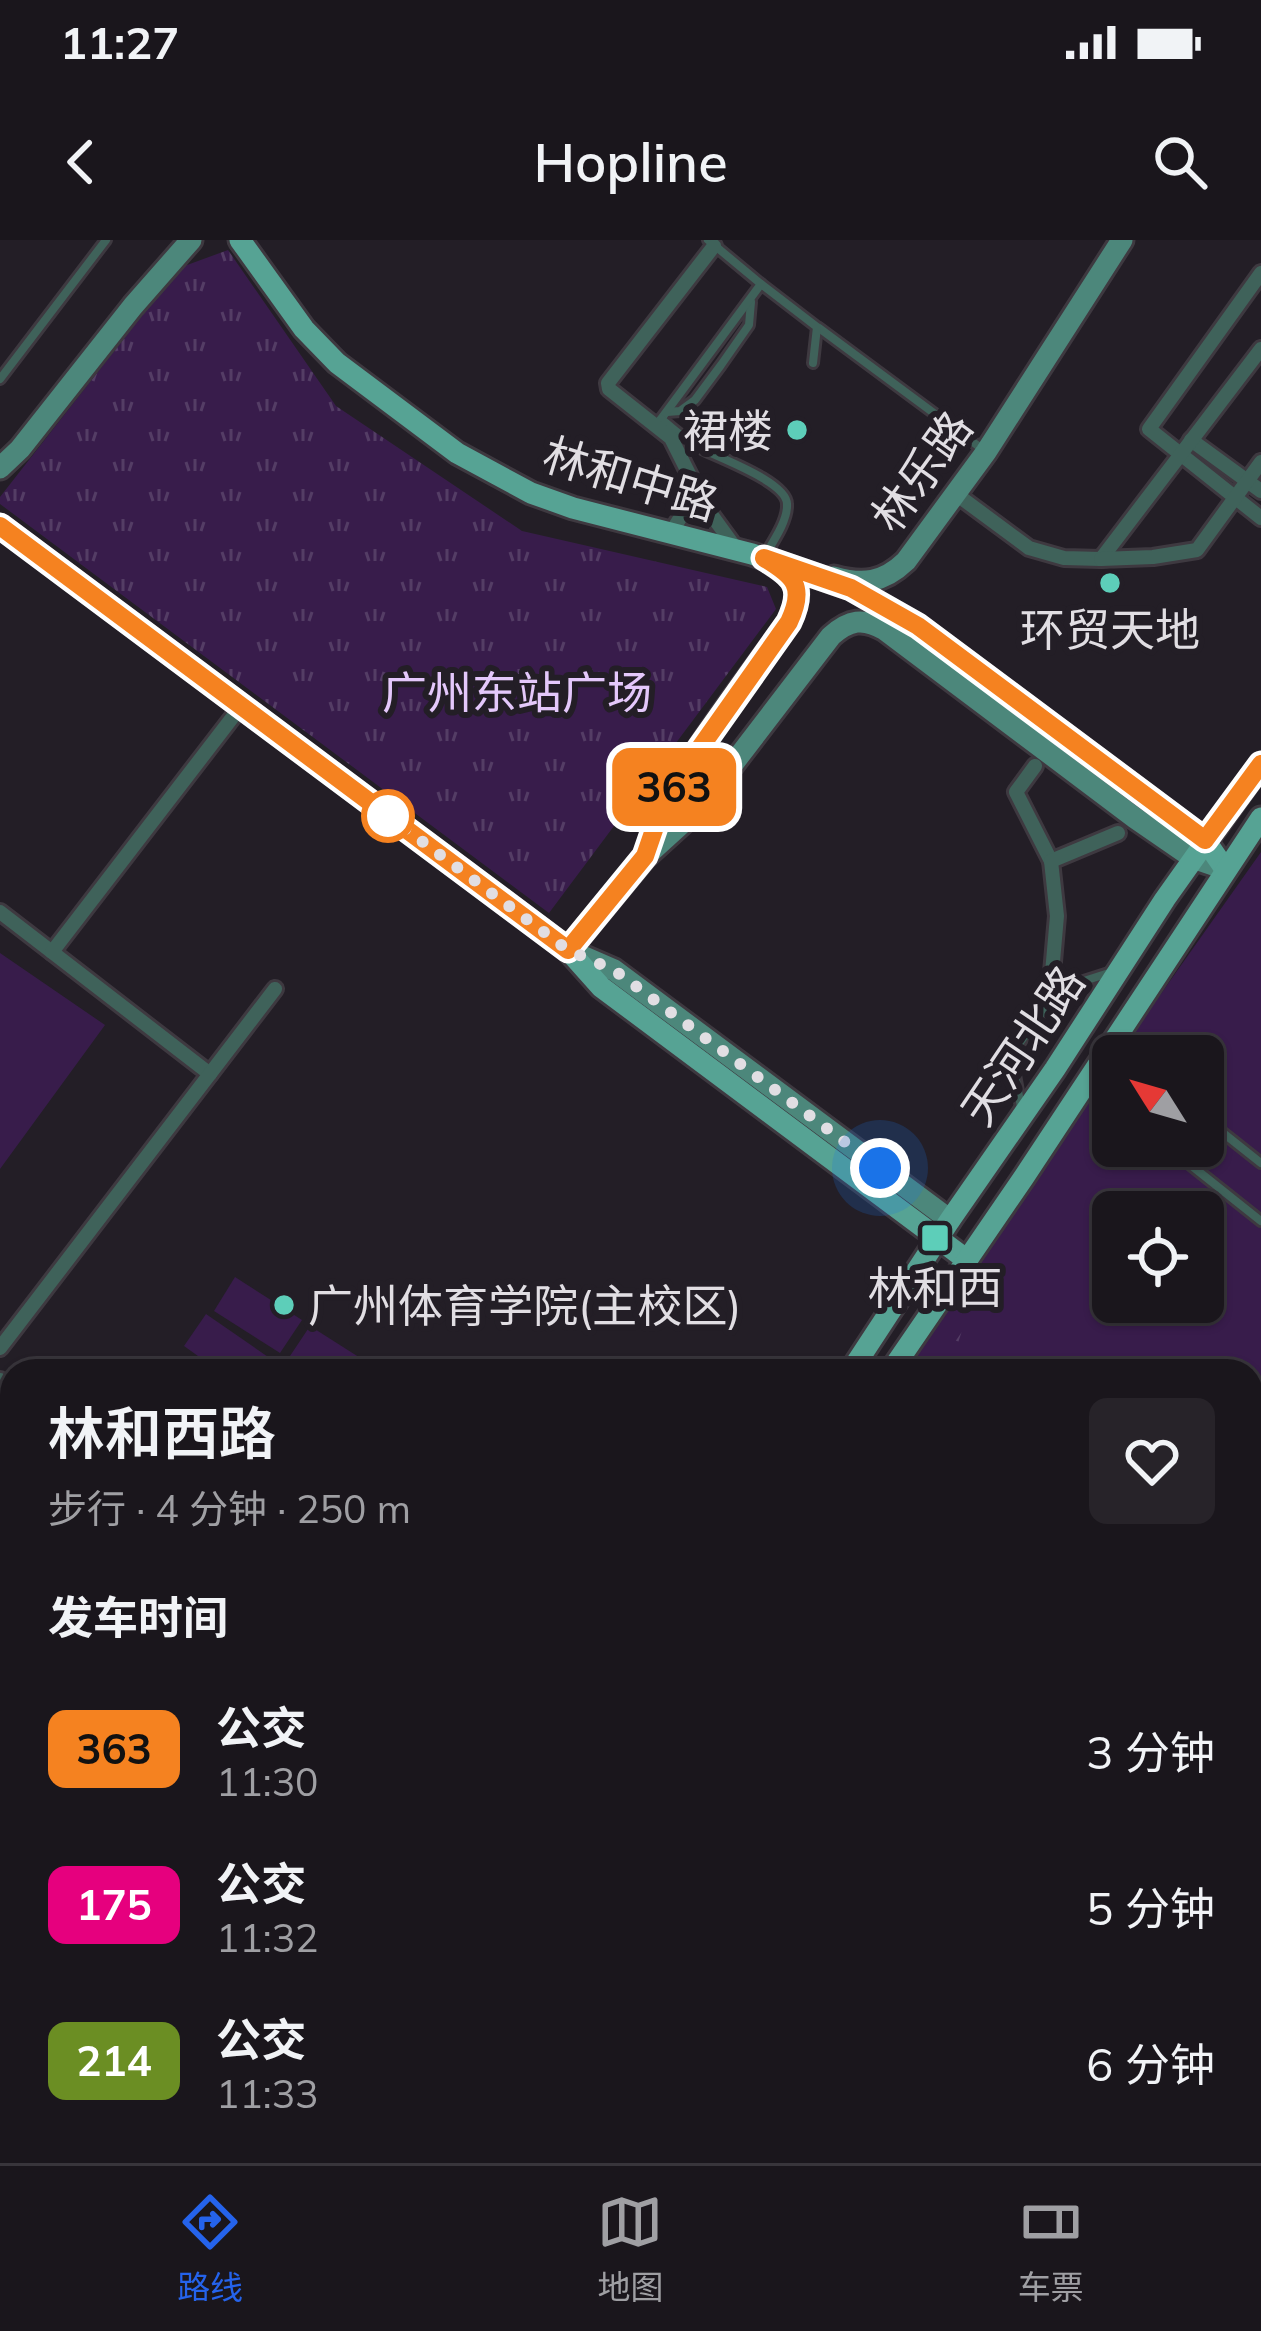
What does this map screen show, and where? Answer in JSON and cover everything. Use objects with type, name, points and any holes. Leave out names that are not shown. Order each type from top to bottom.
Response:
[{"type":"main road","name":"林和中路","points":[[240,240],[304,329],[337,363],[457,453],[531,493],[573,508],[672,531],[851,588],[918,626],[1226,869]]},
{"type":"main road","points":[[0,526],[568,950],[601,987],[944,1230],[967,1260]]},
{"type":"main road","name":"天河北路","points":[[859,1359],[1199,849],[1261,764]]},
{"type":"main road","name":"天河北路","points":[[899,1359],[1261,818]]},
{"type":"street","points":[[0,468],[191,240]]},
{"type":"street","name":"林乐路","points":[[764,558],[853,582],[873,582],[892,574],[986,452],[1122,240]]},
{"type":"street","points":[[711,243],[608,383],[609,389],[661,419],[697,491],[737,550]]},
{"type":"street","points":[[1261,273],[1149,429],[1261,518]]},
{"type":"street","points":[[1101,559],[1261,349]]},
{"type":"street","points":[[1191,440],[1261,491]]},
{"type":"street","points":[[956,494],[1029,548],[1064,558],[1153,556],[1197,550],[1261,462]]},
{"type":"street","points":[[672,531],[697,491]]},
{"type":"street","points":[[568,950],[645,856],[685,769],[795,610],[794,580],[764,558]]},
{"type":"street","name":"林和中路","points":[[645,856],[700,807],[831,636],[858,620],[885,629],[1135,818],[1199,849]]},
{"type":"street","points":[[52,952],[242,705]]},
{"type":"street","points":[[1035,766],[1016,792],[1051,861],[1057,916],[1051,984]]},
{"type":"street","points":[[1051,861],[1118,833]]},
{"type":"street","points":[[0,912],[210,1074]]},
{"type":"street","points":[[0,1348],[275,989]]},
{"type":"lane","points":[[0,379],[106,240]]},
{"type":"lane","points":[[711,243],[986,452]]},
{"type":"lane","points":[[661,419],[761,284]]},
{"type":"lane","points":[[661,419],[695,400],[722,365],[749,325],[752,297]]},
{"type":"lane","points":[[813,363],[817,327]]},
{"type":"lane","points":[[661,419],[696,446],[784,492],[785,514],[764,558]]},
{"type":"lane","points":[[1022,1118],[1012,1059],[1016,1048],[1060,989],[1119,969]]},
{"type":"lane","points":[[1224,1134],[1261,1163]]},
{"type":"lane","points":[[1193,1167],[1261,1221]]},
{"type":"green space","name":"广州东站广场","points":[[228,250],[336,406],[522,531],[767,587],[776,609],[549,913],[0,504],[0,497],[179,268]]},
{"type":"green space","points":[[1261,852],[1261,1359],[904,1359],[1092,1092],[1092,1167],[1224,1167],[1224,1035],[1132,1035]]},
{"type":"green space","points":[[0,953],[105,1025],[0,1169]]},
{"type":"green space","points":[[235,1277],[302,1320],[280,1353],[214,1311]]},
{"type":"green space","points":[[206,1314],[271,1359],[202,1359],[184,1346]]},
{"type":"green space","points":[[968,1323],[1012,1359],[943,1359]]},
{"type":"green space","points":[[310,1326],[362,1359],[288,1359]]},
{"type":"bus line","name":"363","points":[[0,526],[568,950],[645,856],[685,769],[795,610],[794,580],[764,558],[851,588],[918,626],[1205,840],[1261,764]]},
{"type":"place","name":"裙楼","points":[[797,430]]},
{"type":"place","name":"环贸天地","points":[[1110,583]]},
{"type":"place","name":"林和西","points":[[935,1238]]},
{"type":"place","name":"广州体育学院(主校区)","points":[[284,1305]]},
{"type":"route","points":[[388,816],[568,950],[614,970],[880,1168]]}]
